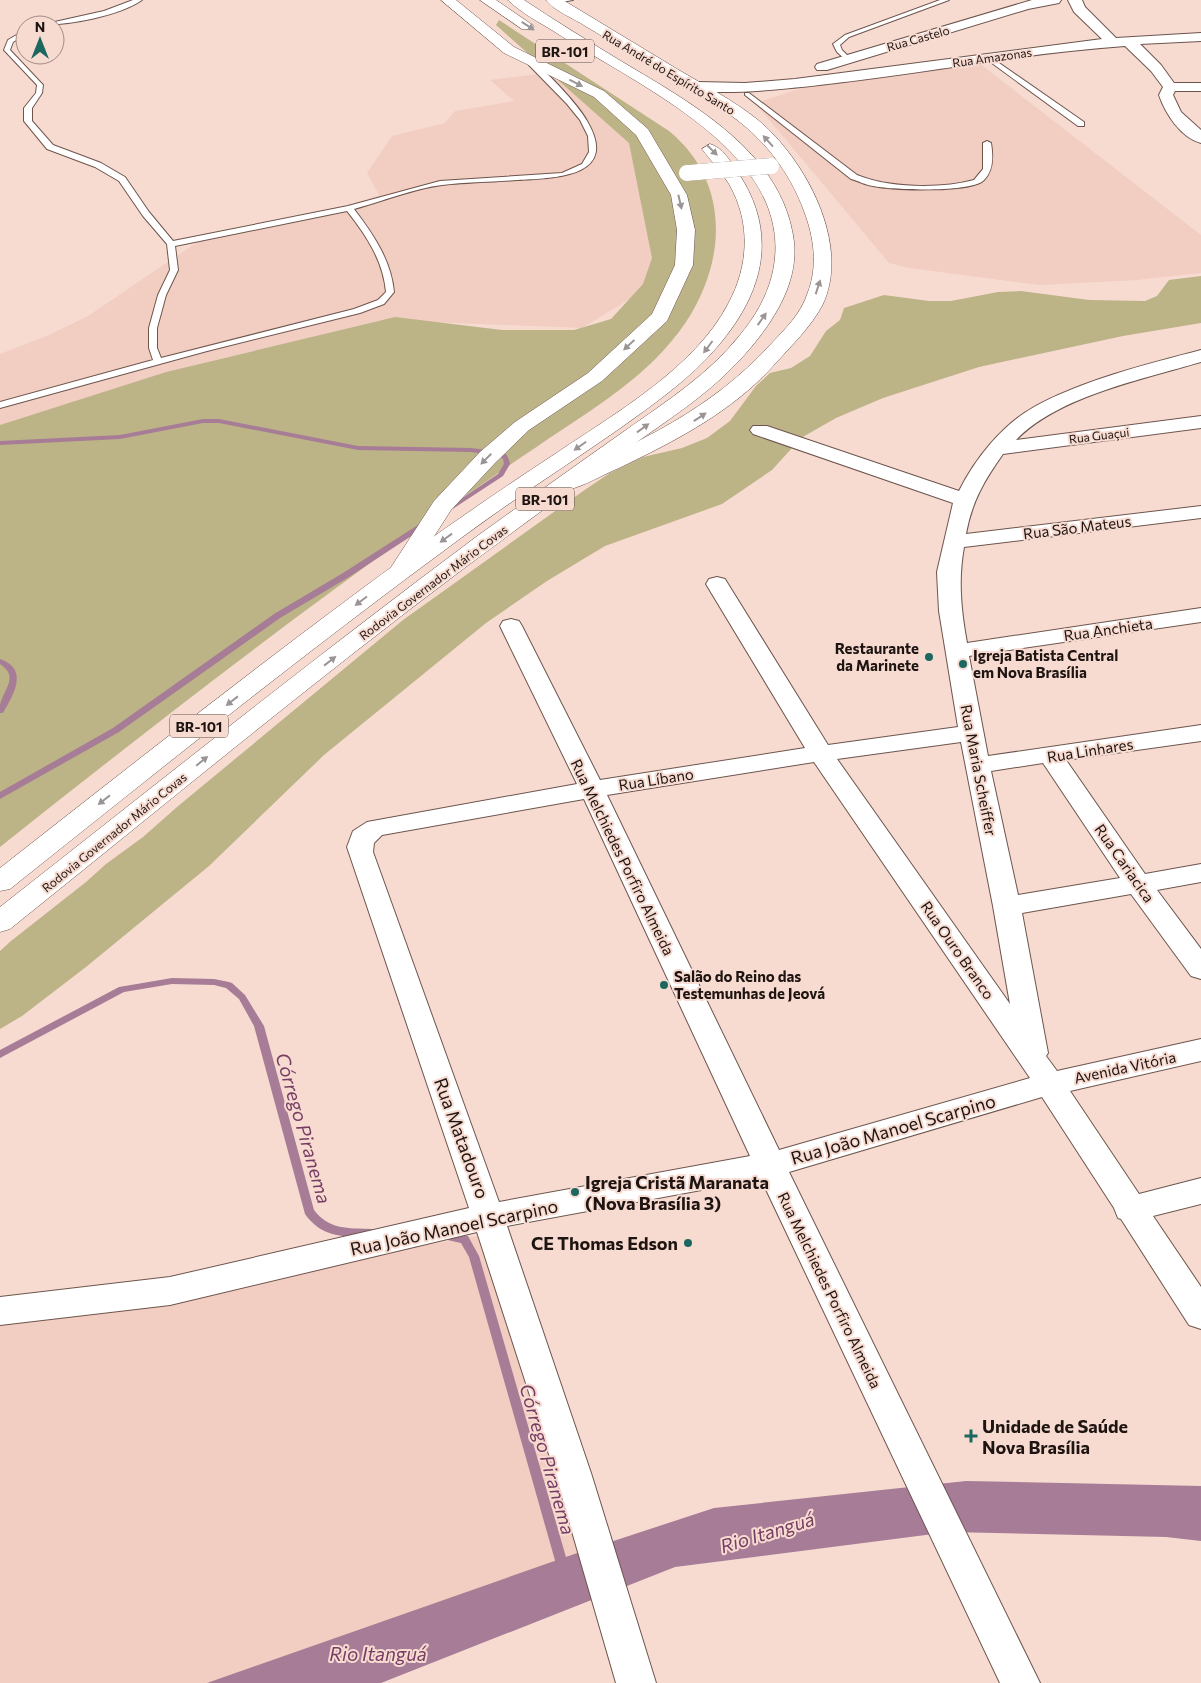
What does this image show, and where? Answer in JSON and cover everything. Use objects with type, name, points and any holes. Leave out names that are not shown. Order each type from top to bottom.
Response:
[{"type":"main road","name":"Rodovia Governador Mário Covas","points":[[400,572],[442,506],[488,457],[522,426],[595,377],[660,316],[684,265],[686,230],[679,194],[678,174],[642,132],[598,94],[509,50],[448,0]]},
{"type":"main road","name":"Rodovia Governador Mário Covas","points":[[0,922],[246,726],[498,532],[693,391],[737,352],[767,312],[776,293],[786,257],[785,238],[776,204],[758,174],[734,146],[686,108],[543,27],[487,0]]},
{"type":"main road","name":"Rodovia Governador Mário Covas","points":[[515,0],[543,27]]},
{"type":"main road","points":[[543,27],[555,1]]},
{"type":"main road","name":"Rua André do Espírito Santo","points":[[555,1],[697,86],[753,124],[779,165],[810,205],[820,228],[824,262],[820,280],[806,317],[756,374],[716,407],[673,434],[562,486]]},
{"type":"main road","name":"Rodovia Governador Mário Covas","points":[[0,882],[400,572],[458,529],[658,392],[704,353],[736,307],[751,275],[754,259],[755,229],[746,199],[730,170],[694,134],[666,115]]},
{"type":"main road","points":[[678,174],[779,165]]},
{"type":"street","name":"Rua Castelo","points":[[784,83],[818,68],[1026,5],[1054,0]]},
{"type":"street","points":[[1075,0],[1079,9],[1113,43]]},
{"type":"street","name":"Rua Amazonas","points":[[697,86],[734,89],[1113,43],[1201,38]]},
{"type":"street","points":[[1129,42],[1156,68],[1170,87]]},
{"type":"street","name":"Rua Amazonas","points":[[732,108],[740,97],[784,83]]},
{"type":"street","points":[[1170,87],[1201,87]]},
{"type":"street","points":[[1170,87],[1166,95],[1170,108],[1178,120],[1201,138]]},
{"type":"street","name":"Rua Maria Scheiffer","points":[[1041,1071],[971,733],[950,611],[948,572],[960,508],[975,479],[997,449],[1016,430],[1041,411],[1096,387],[1201,356]]},
{"type":"street","name":"Rua Guaçui","points":[[997,449],[1201,422]]},
{"type":"street","points":[[760,430],[964,500]]},
{"type":"street","name":"Rua São Mateus","points":[[954,542],[1201,512]]},
{"type":"street","name":"Rua Ouro Branco","points":[[717,584],[820,752],[1041,1071],[1129,1209],[1201,1315]]},
{"type":"street","name":"Rua Anchieta","points":[[956,650],[1201,615]]},
{"type":"street","name":"Rua Melchiedes Porfiro Almeida","points":[[511,626],[592,790],[770,1165],[1020,1683]]},
{"type":"street","name":"Rua Líbano","points":[[360,852],[360,839],[365,833],[376,828],[820,752],[971,733]]},
{"type":"street","name":"Rua Linhares","points":[[978,765],[1201,733]]},
{"type":"street","name":"Rua Cariacica","points":[[1051,756],[1138,884],[1201,969]]},
{"type":"street","name":"Rua Matadouro","points":[[360,852],[490,1216],[595,1539],[636,1683]]},
{"type":"street","points":[[1007,906],[1201,873]]},
{"type":"street","name":"Avenida Vitória","points":[[1041,1071],[1201,1050]]},
{"type":"street","name":"Rua João Manoel Scarpino","points":[[0,1310],[170,1291],[490,1216],[770,1165],[1041,1071]]},
{"type":"street","points":[[1129,1209],[1201,1191]]},
{"type":"lane","points":[[65,21],[106,13],[139,0]]},
{"type":"lane","points":[[849,60],[839,51],[836,44],[847,36],[946,0]]},
{"type":"lane","points":[[0,38],[10,41]]},
{"type":"lane","points":[[15,38],[10,41],[7,50],[40,85],[38,93],[28,108],[28,121],[50,147],[98,165],[122,179],[146,214],[171,244],[174,270],[162,295],[153,328],[153,348],[158,362]]},
{"type":"lane","points":[[987,57],[1081,124]]},
{"type":"lane","points":[[171,244],[349,208],[440,183],[562,175],[576,172],[589,162],[595,149],[592,132],[576,110],[526,60]]},
{"type":"lane","points":[[747,94],[854,177],[872,184],[921,186],[977,182],[984,175],[987,167],[989,156],[986,143]]},
{"type":"lane","points":[[0,405],[357,311],[381,302],[390,292],[390,279],[365,228],[349,208]]},
{"type":"shaded area","points":[[499,20],[669,131],[689,151],[703,173],[712,197],[716,222],[715,248],[700,298],[686,322],[655,359],[618,391],[413,532],[308,609],[0,847],[0,425],[166,372],[395,317],[502,330],[574,330],[611,319],[643,284],[652,258],[629,143],[496,25]]},
{"type":"shaded area","points":[[979,63],[1201,235],[1201,273],[1137,280],[1040,285],[909,268],[889,263],[755,103],[816,84]]},
{"type":"shaded area","points":[[546,73],[621,121],[664,179],[659,281],[582,328],[381,320],[166,372],[0,425],[0,354],[49,335],[88,316],[199,241],[308,219],[379,195],[367,173],[392,136],[445,123],[455,111],[514,101],[490,80]]},
{"type":"shaded area","points":[[1201,276],[1201,323],[1123,336],[979,367],[883,398],[836,418],[801,438],[772,470],[722,504],[605,546],[547,581],[486,623],[324,755],[209,866],[86,967],[22,1016],[0,1029],[0,951],[11,941],[106,864],[143,837],[403,620],[610,473],[643,457],[682,448],[707,438],[730,421],[756,386],[770,373],[791,368],[810,356],[826,331],[840,320],[844,308],[884,295],[929,301],[951,301],[998,292],[1021,291],[1089,300],[1145,301],[1157,296],[1169,280]]},
{"type":"shaded area","points":[[488,1234],[604,1592],[324,1683],[0,1683],[0,1322]]},
{"type":"water","name":"Rio Itanguá","points":[[966,1481],[1201,1486],[1201,1541],[1166,1537],[949,1532],[675,1567],[381,1683],[207,1683],[583,1551],[714,1508]]},
{"type":"waterway","points":[[0,443],[120,437],[203,421],[219,421],[358,448],[471,450],[502,454],[507,464],[501,475],[448,510]]},
{"type":"waterway","points":[[0,796],[116,730],[277,616],[424,525]]},
{"type":"waterway","points":[[0,661],[8,666],[14,677],[11,691],[0,711]]},
{"type":"waterway","name":"Córrego Piranema","points":[[0,1054],[122,989],[172,981],[214,982],[229,985],[242,997],[259,1026],[309,1211],[321,1224],[336,1231],[371,1233]]},
{"type":"waterway","name":"Córrego Piranema","points":[[447,1236],[464,1239],[474,1256],[564,1571]]},
{"type":"place","name":"Restaurante da Marinete","points":[[929,657]]},
{"type":"place","name":"Igreja Batista Central em Nova Brasília","points":[[963,664]]},
{"type":"place","name":"Salão do Reino das Testemunhas de Jeová","points":[[664,985]]},
{"type":"place","name":"Igreja Cristã Maranata (Nova Brasília 3)","points":[[575,1192]]},
{"type":"place","name":"CE Thomas Edson","points":[[688,1243]]},
{"type":"place","name":"Unidade de Saúde Nova Brasília","points":[[971,1436]]}]
